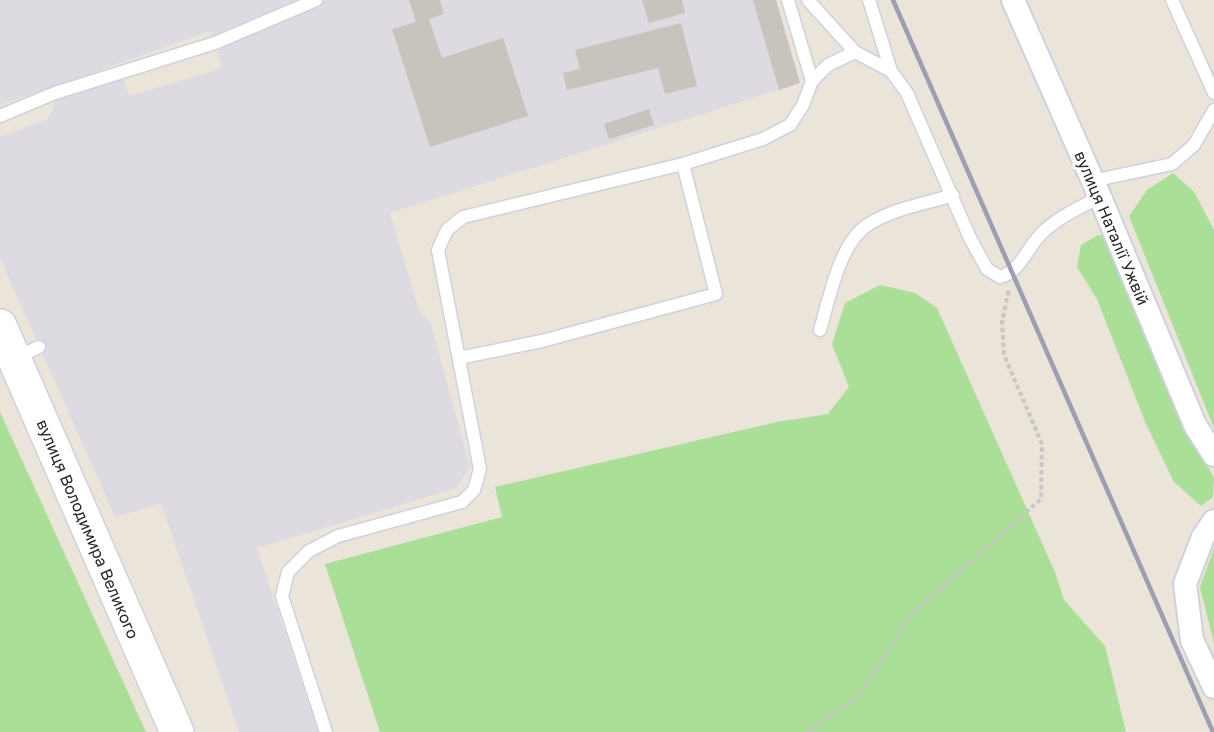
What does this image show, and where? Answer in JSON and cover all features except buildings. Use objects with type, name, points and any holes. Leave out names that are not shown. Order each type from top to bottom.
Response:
[{"type":"street","name":"вулиця Наталії Ужвій","points":[[1013,0],[1196,425],[1214,454]]},
{"type":"street","name":"вулиця Володимира Великого","points":[[0,326],[27,353],[177,732]]},
{"type":"street","points":[[1214,521],[1203,537],[1185,584],[1192,640],[1214,687]]},
{"type":"lane","points":[[0,116],[56,93],[215,43],[316,0]]},
{"type":"lane","points":[[788,0],[812,81]]},
{"type":"lane","points":[[808,0],[855,52],[891,71]]},
{"type":"lane","points":[[869,0],[891,71],[907,93],[970,238],[987,269],[1000,277],[1013,274],[1043,232],[1096,189],[1172,164],[1194,145],[1214,110]]},
{"type":"lane","points":[[1172,0],[1214,93]]},
{"type":"lane","points":[[326,732],[282,596],[288,572],[309,551],[338,536],[462,502],[474,490],[480,469],[438,250],[447,230],[463,217],[683,164],[763,139],[790,125],[803,105],[812,81],[828,65],[855,52]]},
{"type":"lane","points":[[459,358],[542,341],[716,294],[683,164]]},
{"type":"lane","points":[[820,330],[840,259],[865,227],[902,211],[953,195]]},
{"type":"path","points":[[805,732],[856,699],[912,614],[1041,499],[1042,444],[1004,355],[1002,322],[1013,274]]},
{"type":"shaded area","points":[[0,0],[776,0],[800,83],[390,213],[420,314],[430,321],[470,466],[457,488],[257,548],[318,732],[239,732],[161,503],[115,517],[0,258],[0,137],[48,119],[57,98],[123,79],[129,96],[222,68],[215,43],[211,31],[0,105]]},
{"type":"green space","points":[[1173,173],[1194,192],[1214,230],[1214,428],[1129,216],[1147,190]]},
{"type":"green space","points":[[1098,235],[1107,236],[1188,430],[1214,478],[1213,497],[1201,506],[1174,482],[1146,424],[1097,299],[1077,267],[1081,245]]},
{"type":"green space","points":[[880,285],[915,293],[937,308],[1055,572],[1064,600],[1105,646],[1126,732],[380,732],[325,564],[502,517],[495,487],[777,422],[828,414],[849,387],[832,344],[845,303]]},
{"type":"green space","points":[[0,412],[146,732],[0,732]]},
{"type":"green space","points":[[1214,548],[1214,643],[1200,587]]},
{"type":"railway","points":[[893,0],[1213,732]]}]
